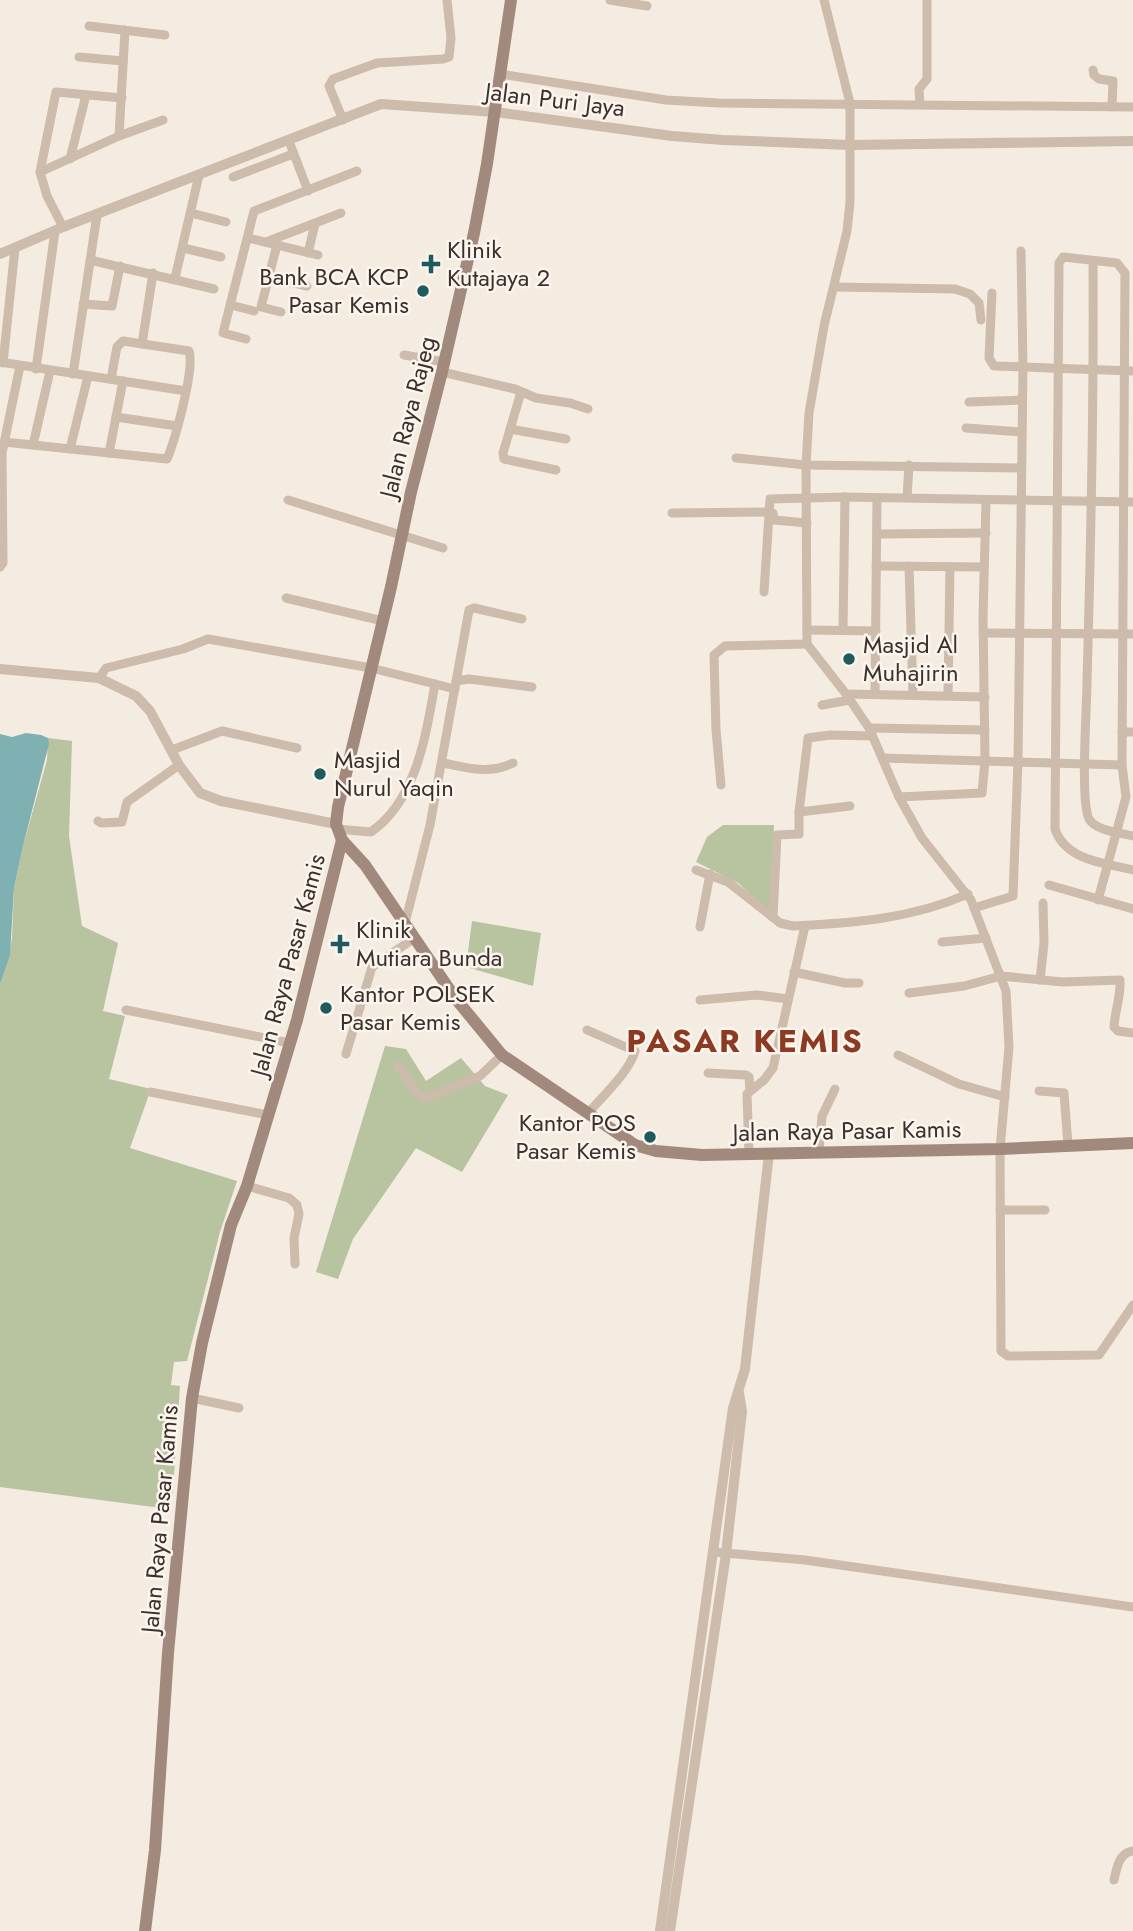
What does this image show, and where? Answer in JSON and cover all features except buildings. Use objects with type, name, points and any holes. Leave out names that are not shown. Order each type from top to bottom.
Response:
[{"type":"main road","name":"Jalan Raya Rajeg","points":[[339,831],[340,799],[480,206],[511,0]]},
{"type":"main road","name":"Jalan Raya Pasar Kamis","points":[[339,831],[456,999],[502,1055],[635,1145],[702,1154],[749,1154],[1000,1149],[1133,1143]]},
{"type":"main road","name":"Jalan Raya Pasar Kamis","points":[[145,1931],[155,1850],[168,1653],[192,1398],[221,1263],[290,1043],[339,831]]},
{"type":"street","points":[[343,120],[331,92],[329,83],[333,79],[369,65],[443,60],[449,57],[451,38],[447,0]]},
{"type":"street","points":[[610,0],[647,5]]},
{"type":"street","points":[[824,0],[850,105],[848,221],[811,399],[806,465],[807,644],[848,697],[870,732],[922,838],[968,894],[1006,991],[1009,1023],[1000,1149],[999,1328],[1002,1354],[1099,1355],[1133,1305]]},
{"type":"street","points":[[920,104],[919,89],[927,79],[927,0]]},
{"type":"street","points":[[89,26],[165,35]]},
{"type":"street","points":[[119,136],[125,30]]},
{"type":"street","points":[[79,57],[123,61]]},
{"type":"street","points":[[1093,69],[1094,75],[1099,79],[1113,81],[1112,107]]},
{"type":"street","points":[[500,77],[666,100],[850,105],[1133,107]]},
{"type":"street","points":[[36,369],[59,225],[40,172],[56,92],[122,98]]},
{"type":"street","points":[[70,159],[86,95]]},
{"type":"street","name":"Jalan Puri Jaya","points":[[0,254],[59,225],[97,215],[343,120],[374,105],[391,103],[495,112],[672,136],[1133,141]]},
{"type":"street","points":[[40,172],[119,136],[163,120]]},
{"type":"street","points":[[289,141],[308,191]]},
{"type":"street","points":[[233,177],[293,154]]},
{"type":"street","points":[[246,339],[223,333],[254,211],[358,172]]},
{"type":"street","points":[[175,278],[199,175]]},
{"type":"street","points":[[191,213],[226,222]]},
{"type":"street","points":[[265,242],[341,213]]},
{"type":"street","points":[[73,374],[97,215]]},
{"type":"street","points":[[248,238],[313,254],[315,223]]},
{"type":"street","points":[[277,245],[261,307],[281,312]]},
{"type":"street","points":[[15,248],[1,362],[186,391]]},
{"type":"street","points":[[183,248],[221,257]]},
{"type":"street","points":[[974,908],[1013,897],[1018,761],[1023,367],[1021,251]]},
{"type":"street","points":[[1098,900],[1106,864],[1115,832],[1130,798],[1122,765],[1122,732],[1128,695],[1129,371],[1125,273],[1117,263],[1063,257],[1059,263],[1054,811],[1058,837],[1079,856],[1106,864],[1133,870]]},
{"type":"street","points":[[90,260],[214,289]]},
{"type":"street","points":[[1093,261],[1092,502],[1085,763],[1089,818],[1096,826],[1133,836]]},
{"type":"street","points":[[83,304],[109,307],[113,305],[120,266]]},
{"type":"street","points":[[142,344],[153,273]]},
{"type":"street","points":[[269,277],[307,286]]},
{"type":"street","points":[[834,287],[956,289],[970,294],[979,303],[981,320]]},
{"type":"street","points":[[992,293],[989,362],[994,366],[1129,371]]},
{"type":"street","points":[[231,305],[254,311]]},
{"type":"street","points":[[4,442],[166,459],[186,391],[191,357],[189,351],[127,341],[118,345],[111,379]]},
{"type":"street","points":[[404,355],[438,361],[443,366],[536,398],[570,403],[588,409]]},
{"type":"street","points":[[0,567],[3,563],[1,453],[20,366]]},
{"type":"street","points":[[33,445],[50,371]]},
{"type":"street","points":[[70,449],[88,376]]},
{"type":"street","points":[[109,453],[123,381]]},
{"type":"street","points":[[522,392],[503,453],[504,459],[556,470]]},
{"type":"street","points":[[968,402],[1022,400]]},
{"type":"street","points":[[116,417],[177,426]]},
{"type":"street","points":[[966,428],[1022,432]]},
{"type":"street","points":[[510,429],[566,439]]},
{"type":"street","points":[[736,458],[806,465],[1021,468]]},
{"type":"street","points":[[907,498],[909,465]]},
{"type":"street","points":[[764,592],[770,499],[845,497],[1129,502]]},
{"type":"street","points":[[843,630],[845,497]]},
{"type":"street","points":[[875,694],[877,498]]},
{"type":"street","points":[[288,500],[443,548]]},
{"type":"street","points":[[900,797],[982,793],[985,761],[983,633],[986,500]]},
{"type":"street","points":[[672,513],[768,512],[773,513],[774,520],[807,523]]},
{"type":"street","points":[[877,534],[986,533]]},
{"type":"street","points":[[876,566],[984,567]]},
{"type":"street","points":[[909,566],[913,695]]},
{"type":"street","points":[[948,695],[950,567]]},
{"type":"street","points":[[286,598],[383,621]]},
{"type":"street","points":[[405,923],[443,763],[471,608],[522,619]]},
{"type":"street","points":[[807,630],[876,631]]},
{"type":"street","points":[[983,633],[1128,634]]},
{"type":"street","points":[[99,678],[106,667],[183,649],[208,639],[371,668],[435,684],[456,685],[469,679],[532,687]]},
{"type":"street","points":[[721,785],[714,655],[725,646],[807,644]]},
{"type":"street","points":[[0,669],[99,678],[139,698],[153,715],[195,789],[209,797],[339,831],[371,832],[399,799],[422,753],[435,684]]},
{"type":"street","points":[[822,705],[848,697],[875,694],[985,696]]},
{"type":"street","points":[[773,917],[778,835],[799,834],[808,738],[870,732],[985,730]]},
{"type":"street","points":[[172,750],[222,731],[298,748]]},
{"type":"street","points":[[1122,732],[1133,732]]},
{"type":"street","points":[[882,758],[1122,765]]},
{"type":"street","points":[[443,763],[484,771],[513,763]]},
{"type":"street","points":[[98,821],[122,822],[127,802],[180,765]]},
{"type":"street","points":[[799,812],[850,806]]},
{"type":"street","points":[[696,870],[728,882],[785,925],[805,926],[891,918],[938,907],[968,894]]},
{"type":"street","points":[[699,927],[710,874]]},
{"type":"street","points":[[1049,885],[1133,909]]},
{"type":"street","points":[[1040,980],[1044,943],[1043,903]]},
{"type":"street","points":[[749,1154],[746,1100],[750,1091],[764,1080],[773,1068],[805,926]]},
{"type":"street","points":[[942,942],[986,938]]},
{"type":"street","points":[[346,1054],[372,967],[413,939]]},
{"type":"street","points":[[794,972],[845,983],[859,983]]},
{"type":"street","points":[[909,993],[964,986],[1001,976],[1063,982],[1119,979],[1121,991],[1114,1027],[1118,1031],[1133,1033]]},
{"type":"street","points":[[700,1000],[733,996],[788,999]]},
{"type":"street","points":[[126,1010],[290,1043]]},
{"type":"street","points":[[587,1030],[635,1051],[634,1056],[588,1113]]},
{"type":"street","points":[[398,1066],[417,1093],[426,1098],[480,1076],[502,1055]]},
{"type":"street","points":[[898,1055],[959,1084],[1005,1097]]},
{"type":"street","points":[[708,1073],[746,1074],[749,1077],[750,1091]]},
{"type":"street","points":[[819,1151],[822,1116],[835,1089]]},
{"type":"street","points":[[150,1091],[268,1115]]},
{"type":"street","points":[[1039,1091],[1064,1093],[1068,1145]]},
{"type":"street","points":[[660,1931],[672,1874],[697,1705],[714,1552],[738,1387],[745,1369],[769,1153]]},
{"type":"street","points":[[247,1186],[289,1198],[297,1205],[299,1214],[294,1238],[295,1264]]},
{"type":"street","points":[[1000,1210],[1045,1210]]},
{"type":"street","points":[[697,1705],[726,1554],[742,1411],[738,1387]]},
{"type":"street","points":[[192,1398],[239,1408]]},
{"type":"street","points":[[714,1552],[805,1560],[1133,1607]]},
{"type":"street","points":[[1114,1880],[1123,1854],[1133,1851]]},
{"type":"street","points":[[670,1931],[672,1874]]},
{"type":"green space","points":[[48,738],[72,741],[69,836],[82,926],[118,943],[103,1011],[125,1016],[109,1079],[151,1089],[130,1148],[237,1181],[220,1232],[187,1361],[174,1362],[171,1385],[180,1386],[173,1490],[169,1509],[0,1487],[0,984],[12,938],[14,888],[47,760]]},
{"type":"green space","points":[[723,825],[774,825],[771,913],[738,883],[696,862],[707,837]]},
{"type":"green space","points":[[472,921],[541,933],[533,986],[466,967]]},
{"type":"green space","points":[[385,1046],[406,1049],[426,1081],[461,1058],[485,1086],[508,1095],[462,1172],[416,1148],[353,1239],[338,1279],[316,1272]]},
{"type":"water","points":[[26,733],[48,738],[49,744],[14,888],[10,955],[0,984],[0,734],[12,737]]},
{"type":"place","name":"Klinik Kutajaya 2","points":[[431,264]]},
{"type":"place","name":"Bank BCA KCP Pasar Kemis","points":[[423,291]]},
{"type":"place","name":"Masjid Al Muhajirin","points":[[849,659]]},
{"type":"place","name":"Masjid Nurul Yaqin","points":[[320,774]]},
{"type":"place","name":"Klinik Mutiara Bunda","points":[[340,944]]},
{"type":"place","name":"Kantor POLSEK Pasar Kemis","points":[[326,1008]]},
{"type":"place","name":"Kantor POS Pasar Kemis","points":[[650,1137]]},
{"type":"district","name":"PASAR KEMIS","points":[[745,1041]]}]
